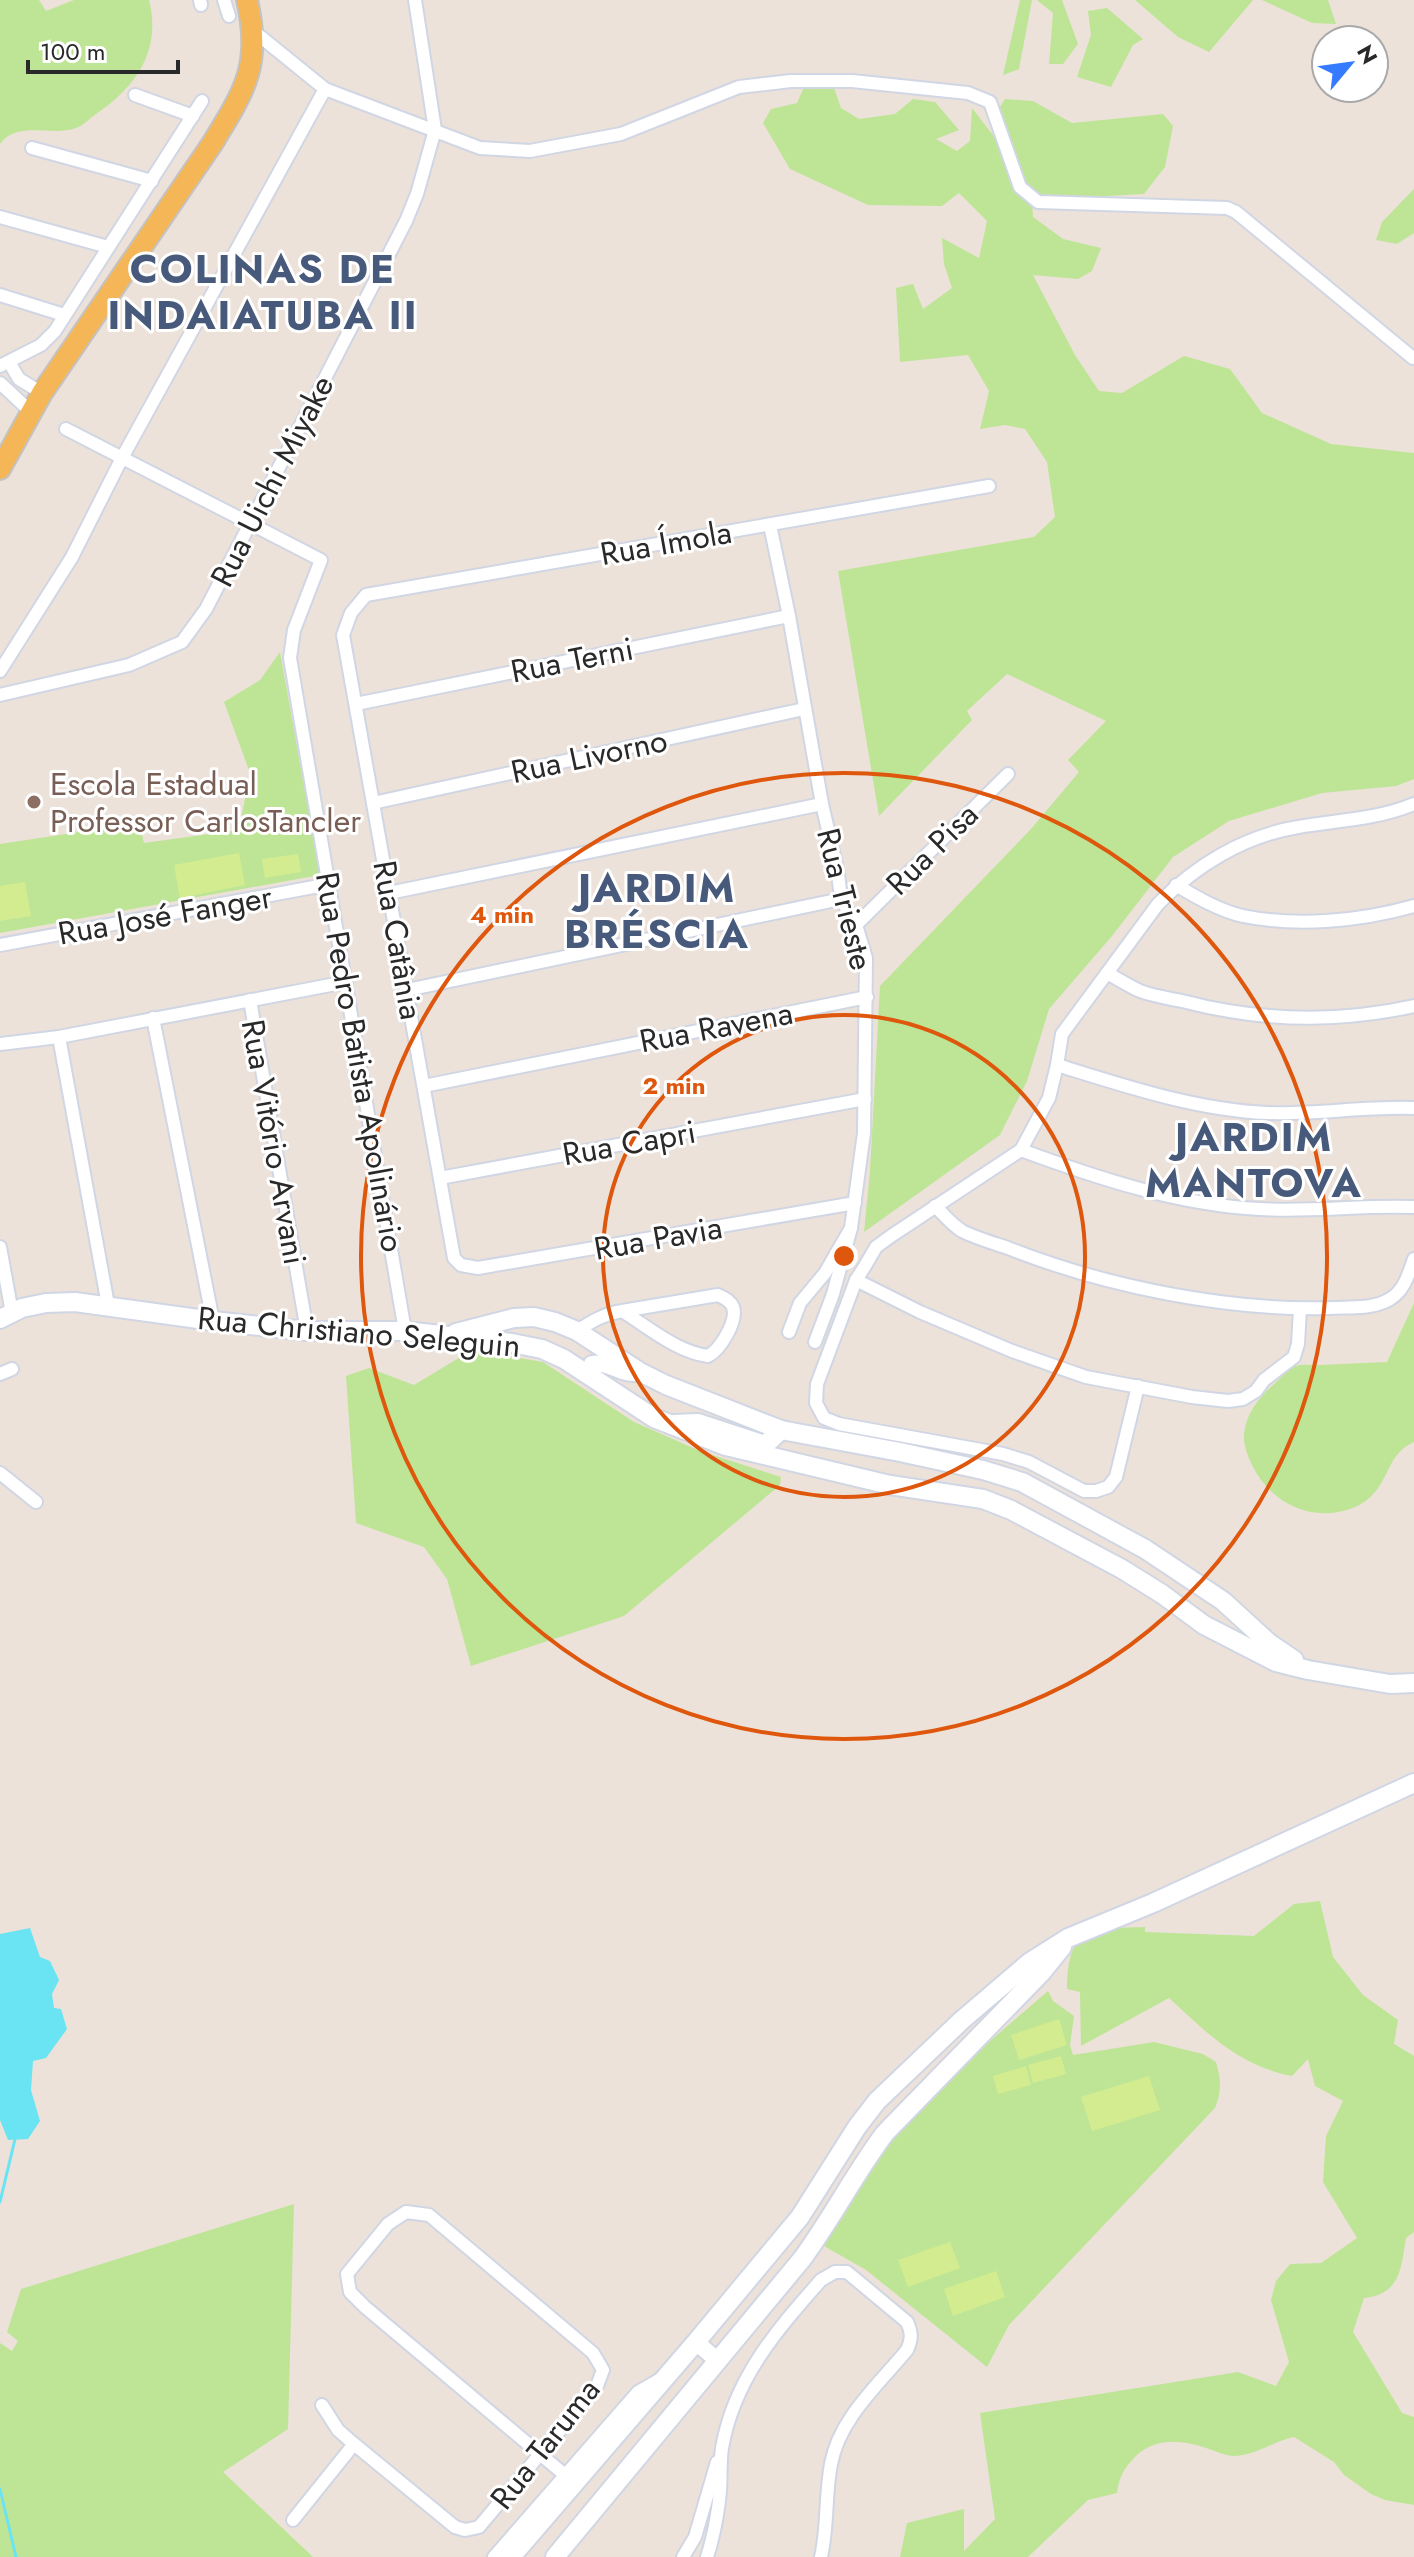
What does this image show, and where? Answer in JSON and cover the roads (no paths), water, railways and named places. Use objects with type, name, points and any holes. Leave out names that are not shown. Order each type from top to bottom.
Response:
[{"type":"main road","points":[[0,469],[42,393],[237,104],[252,62],[250,1]]},
{"type":"main road","name":"Rua Christiano Seleguin","points":[[6,1316],[22,1308],[46,1303],[75,1302],[307,1331],[405,1331],[542,1349],[592,1376],[654,1418],[747,1453],[890,1485],[983,1499],[1011,1510],[1089,1550],[1162,1594],[1204,1625],[1276,1662],[1390,1684],[1414,1683]]},
{"type":"main road","points":[[449,1335],[496,1321],[544,1319],[577,1331],[640,1372],[714,1406],[781,1430],[983,1470],[1022,1482],[1145,1549],[1223,1601],[1269,1643],[1308,1670]]},
{"type":"main road","points":[[668,1424],[698,1423],[765,1445],[781,1430]]},
{"type":"main road","points":[[1053,1531],[1062,1521],[1079,1511]]},
{"type":"main road","points":[[1089,1550],[1103,1549],[1123,1559],[1141,1555],[1145,1549]]},
{"type":"main road","points":[[511,2557],[800,2217],[877,2101],[962,2020],[1030,1962],[1068,1938],[1153,1903],[1414,1783]]},
{"type":"main road","points":[[555,2557],[802,2259],[885,2133],[1041,1973],[1068,1938]]},
{"type":"street","points":[[224,0],[229,16]]},
{"type":"street","name":"Rua Uichi Miyake","points":[[0,695],[129,665],[182,642],[206,609],[406,221],[417,194],[435,130],[415,0]]},
{"type":"street","points":[[251,29],[325,89],[480,148],[530,151],[621,134],[739,87],[791,81],[852,81],[968,93],[990,102],[1020,187],[1038,202],[1227,208],[1236,212],[1413,358]]},
{"type":"street","points":[[0,671],[72,557],[122,458],[325,89]]},
{"type":"street","points":[[135,95],[193,116]]},
{"type":"street","points":[[42,393],[29,387],[4,364],[41,345],[55,331],[202,101]]},
{"type":"street","points":[[32,148],[152,181]]},
{"type":"street","points":[[0,217],[108,247]]},
{"type":"street","points":[[0,295],[64,315]]},
{"type":"street","points":[[0,383],[31,412]]},
{"type":"street","points":[[66,429],[251,523]]},
{"type":"street","name":"Rua Ímola","points":[[351,613],[366,595],[989,486]]},
{"type":"street","name":"Rua Pedro Batista Apolinário","points":[[251,523],[321,560],[294,630],[290,658],[405,1331]]},
{"type":"street","name":"Rua Trieste","points":[[770,525],[841,899],[856,925],[866,958],[864,1133],[855,1203],[833,1294],[815,1342]]},
{"type":"street","name":"Rua Catânia","points":[[351,613],[343,635],[454,1258],[461,1265]]},
{"type":"street","name":"Rua Terni","points":[[356,704],[789,616]]},
{"type":"street","name":"Rua Livorno","points":[[373,803],[804,709]]},
{"type":"street","name":"Rua Pisa","points":[[856,925],[1008,774]]},
{"type":"street","points":[[389,893],[822,804]]},
{"type":"street","points":[[1138,1386],[1116,1477],[1108,1487],[1096,1491],[1084,1491],[1029,1462],[1003,1454],[839,1424],[824,1418],[816,1403],[817,1384],[856,1280],[876,1247],[1021,1150],[1049,1098],[1062,1034],[1158,904],[1176,885],[1246,841],[1299,826],[1369,818],[1414,804]]},
{"type":"street","name":"Rua José Fanger","points":[[0,945],[330,884]]},
{"type":"street","points":[[1176,885],[1200,899],[1242,915],[1276,919],[1313,921],[1414,906]]},
{"type":"street","points":[[407,990],[841,899]]},
{"type":"street","points":[[1107,973],[1140,991],[1213,1009],[1270,1017],[1365,1015],[1414,1006]]},
{"type":"street","points":[[0,1044],[59,1037],[346,982]]},
{"type":"street","name":"Rua Ravena","points":[[424,1086],[867,997]]},
{"type":"street","name":"Rua Vitório Arvani","points":[[250,1000],[307,1331]]},
{"type":"street","points":[[153,1018],[213,1321]]},
{"type":"street","points":[[59,1037],[108,1305]]},
{"type":"street","points":[[1057,1065],[1213,1108],[1311,1114],[1414,1108]]},
{"type":"street","name":"Rua Capri","points":[[440,1178],[865,1099]]},
{"type":"street","points":[[1021,1150],[1096,1177],[1199,1201],[1259,1209],[1414,1207]]},
{"type":"street","name":"Rua Pavia","points":[[461,1265],[478,1268],[504,1264],[855,1203]]},
{"type":"street","points":[[935,1206],[961,1230],[1038,1261],[1148,1291],[1300,1309],[1368,1307],[1386,1302],[1406,1282],[1414,1259]]},
{"type":"street","name":"Rua Trieste","points":[[789,1332],[800,1303],[825,1273],[851,1228]]},
{"type":"street","points":[[0,1247],[6,1316]]},
{"type":"street","points":[[856,1280],[920,1312],[1012,1351],[1086,1377],[1228,1401],[1243,1399],[1256,1391],[1264,1380],[1297,1353],[1300,1309]]},
{"type":"street","points":[[577,1331],[597,1318],[622,1311],[718,1295],[733,1306],[734,1315],[721,1347],[708,1356],[698,1355],[622,1311]]},
{"type":"street","points":[[650,1306],[650,1322],[655,1331]]},
{"type":"street","points":[[592,1376],[592,1364],[598,1362],[631,1375],[640,1372]]},
{"type":"street","points":[[0,1473],[36,1502]]},
{"type":"street","name":"Rua Taruma","points":[[322,2405],[338,2430],[354,2444],[455,2527],[465,2530],[479,2527],[597,2386],[603,2370],[593,2353],[429,2215],[406,2212],[388,2224],[347,2274],[350,2292],[540,2454]]},
{"type":"street","points":[[683,2557],[695,2537],[731,2409],[749,2371],[828,2275],[847,2272],[907,2322],[912,2340],[850,2419],[837,2443],[831,2464],[827,2527],[821,2557]]},
{"type":"street","points":[[696,2342],[718,2361]]},
{"type":"street","points":[[494,2557],[638,2392],[662,2379]]},
{"type":"street","points":[[293,2520],[354,2444]]},
{"type":"street","points":[[707,2557],[720,2493],[721,2452]]},
{"type":"street","points":[[540,2454],[565,2475]]},
{"type":"water","points":[[30,1928],[40,1957],[50,1961],[59,1980],[52,1994],[54,2008],[61,2009],[67,2029],[46,2058],[33,2061],[31,2090],[40,2121],[28,2139],[8,2140],[0,2120],[0,1934]]},
{"type":"waterway","points":[[0,2202],[16,2135]]},
{"type":"waterway","points":[[0,2489],[16,2557]]},
{"type":"place","name":"Escola Estadual Professor CarlosTancler","points":[[34,802]]},
{"type":"district","name":"COLINAS DE INDAIATUBA II","points":[[263,292]]},
{"type":"district","name":"JARDIM BRÉSCIA","points":[[657,911]]},
{"type":"district","name":"JARDIM MANTOVA","points":[[1254,1160]]}]
